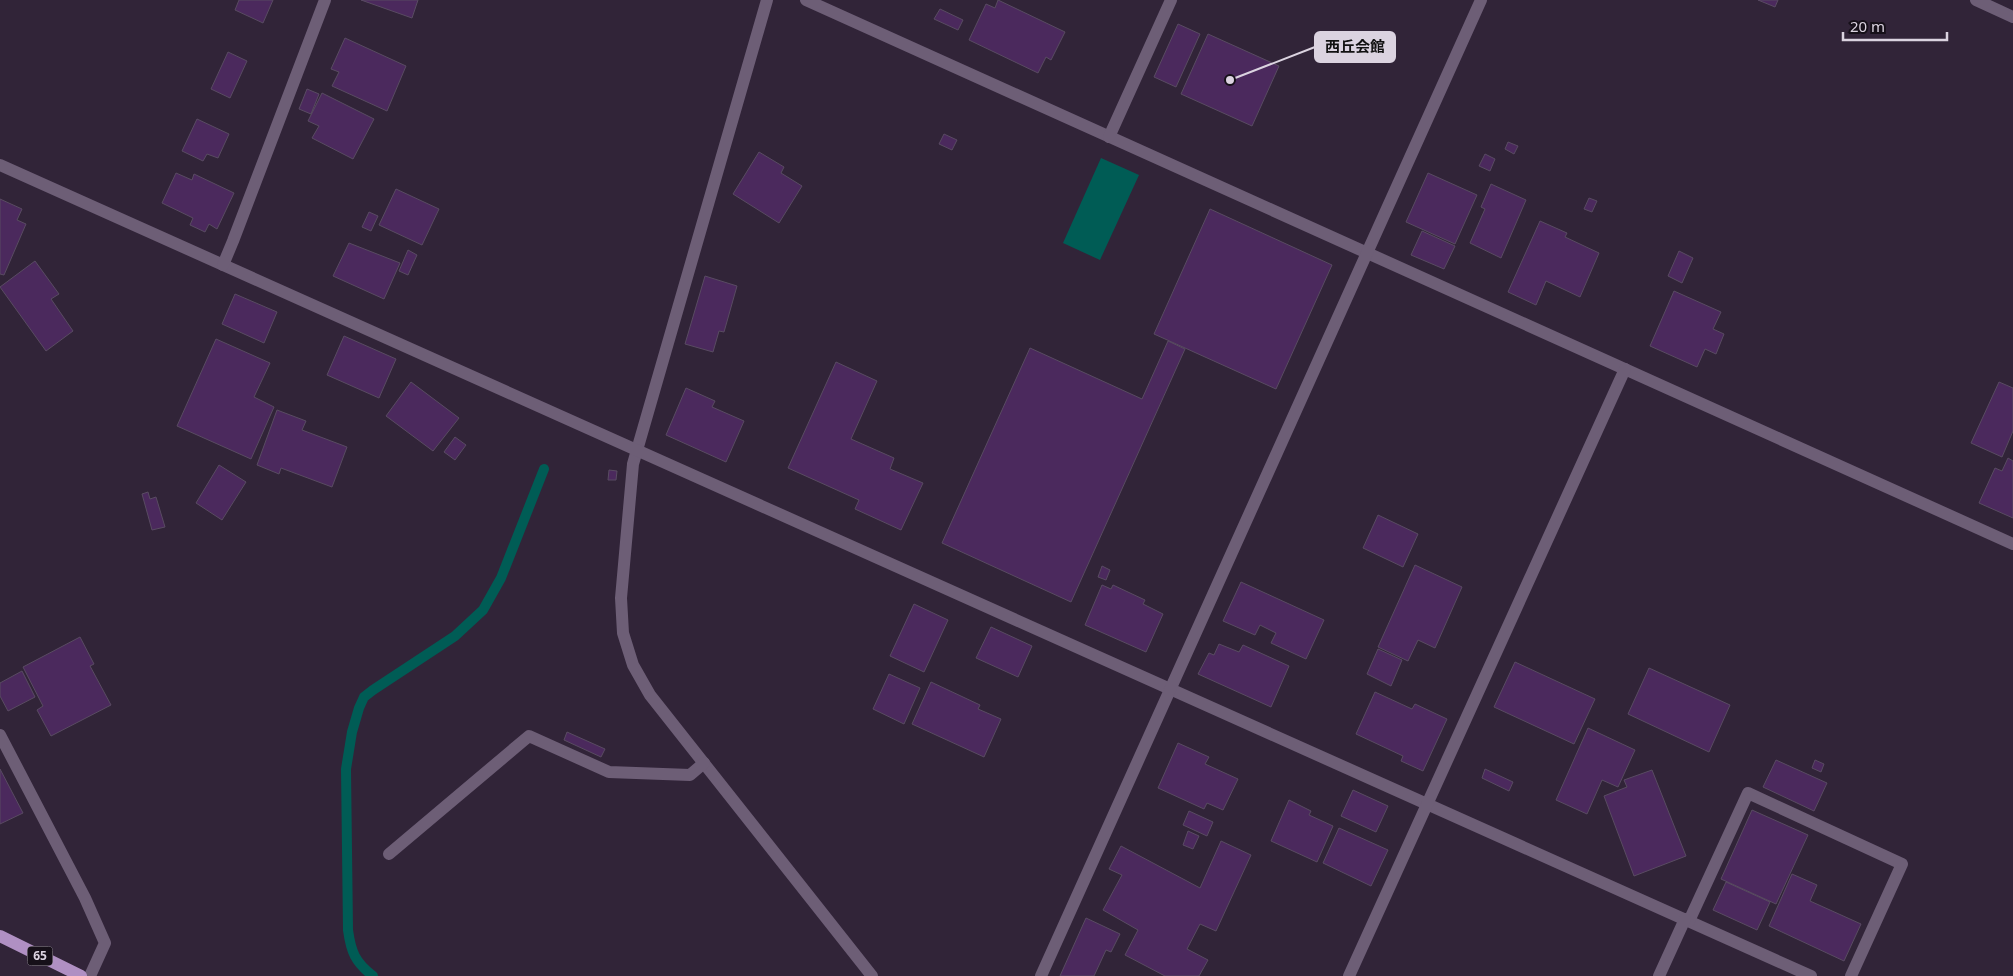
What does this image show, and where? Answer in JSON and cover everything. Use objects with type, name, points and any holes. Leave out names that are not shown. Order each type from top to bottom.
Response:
[{"type":"main road","name":"65","points":[[0,936],[81,976]]},
{"type":"street","points":[[223,265],[234,241],[325,0]]},
{"type":"street","points":[[767,0],[633,464],[621,598],[623,633],[633,665],[650,695],[872,976]]},
{"type":"street","points":[[806,0],[2013,544]]},
{"type":"street","points":[[1110,137],[1171,0]]},
{"type":"street","points":[[1041,976],[1481,0]]},
{"type":"street","points":[[1976,0],[2013,17]]},
{"type":"street","points":[[0,165],[1811,976]]},
{"type":"street","points":[[1349,976],[1625,369]]},
{"type":"street","points":[[0,735],[86,898],[105,943],[90,976]]},
{"type":"street","points":[[389,854],[529,736],[609,772],[690,775],[704,763]]},
{"type":"street","points":[[1659,976],[1748,793],[1902,864],[1852,976]]},
{"type":"shaded area","points":[[1101,158],[1139,175],[1100,260],[1063,243]]},
{"type":"building","points":[[239,0],[273,0],[263,23],[235,10]]},
{"type":"building","points":[[361,0],[418,0],[412,18]]},
{"type":"building","points":[[998,0],[1065,32],[1051,60],[1046,57],[1038,73],[969,40],[986,4],[995,8]]},
{"type":"building","points":[[1758,0],[1778,0],[1775,7]]},
{"type":"building","points":[[940,9],[963,20],[958,30],[934,19]]},
{"type":"building","points":[[1178,24],[1200,34],[1176,87],[1154,77]]},
{"type":"building","points":[[1208,34],[1279,66],[1252,126],[1181,94]]},
{"type":"building","points":[[345,38],[406,66],[387,111],[332,86],[339,72],[331,69]]},
{"type":"building","points":[[228,52],[247,61],[230,98],[211,89]]},
{"type":"building","points":[[307,89],[319,94],[311,114],[299,109]]},
{"type":"building","points":[[322,93],[374,119],[353,159],[312,138],[319,126],[308,121]]},
{"type":"building","points":[[197,119],[229,134],[218,158],[207,154],[203,161],[182,151]]},
{"type":"building","points":[[944,134],[957,140],[952,150],[939,144]]},
{"type":"building","points":[[1508,142],[1518,146],[1514,154],[1505,149]]},
{"type":"building","points":[[759,152],[784,167],[781,173],[802,186],[779,223],[733,194]]},
{"type":"building","points":[[1485,154],[1495,159],[1490,171],[1479,166]]},
{"type":"building","points":[[176,173],[192,180],[194,174],[234,193],[217,229],[209,224],[205,232],[190,225],[193,218],[162,203]]},
{"type":"building","points":[[1428,173],[1477,195],[1455,244],[1406,222]]},
{"type":"building","points":[[1491,184],[1526,200],[1501,258],[1470,243],[1485,209],[1481,207]]},
{"type":"building","points":[[396,189],[439,209],[422,245],[379,225]]},
{"type":"building","points":[[1589,198],[1597,201],[1592,212],[1584,209]]},
{"type":"building","points":[[0,199],[22,209],[17,220],[26,224],[4,275],[0,274]]},
{"type":"building","points":[[1210,209],[1332,265],[1276,389],[1154,334]]},
{"type":"building","points":[[369,212],[378,216],[371,231],[362,227]]},
{"type":"building","points":[[1540,221],[1567,233],[1565,237],[1599,253],[1580,297],[1546,281],[1536,305],[1508,292]]},
{"type":"building","points":[[1422,231],[1455,246],[1444,269],[1411,255]]},
{"type":"building","points":[[349,243],[400,263],[384,299],[333,276]]},
{"type":"building","points":[[408,250],[417,255],[408,275],[399,271]]},
{"type":"building","points":[[1679,251],[1693,258],[1682,283],[1668,276]]},
{"type":"building","points":[[35,261],[59,294],[51,299],[73,331],[46,351],[0,287]]},
{"type":"building","points":[[705,276],[737,286],[724,332],[719,331],[713,352],[685,344]]},
{"type":"building","points":[[1674,291],[1721,312],[1713,329],[1724,334],[1716,354],[1705,349],[1697,367],[1650,346]]},
{"type":"building","points":[[235,294],[277,312],[264,343],[222,324]]},
{"type":"building","points":[[344,336],[396,359],[379,398],[327,375]]},
{"type":"building","points":[[216,339],[270,363],[254,397],[274,407],[251,459],[177,426]]},
{"type":"building","points":[[1168,341],[1185,349],[1071,602],[942,543],[1030,348],[1142,399]]},
{"type":"building","points":[[836,362],[877,381],[851,439],[894,458],[890,469],[923,483],[901,530],[855,509],[859,500],[788,468]]},
{"type":"building","points":[[411,382],[459,418],[433,451],[386,416]]},
{"type":"building","points":[[1999,382],[2013,388],[2013,431],[2002,457],[1971,443]]},
{"type":"building","points":[[686,388],[715,401],[712,407],[744,421],[726,462],[666,435]]},
{"type":"building","points":[[277,410],[306,421],[302,430],[347,447],[332,487],[281,468],[279,474],[257,465]]},
{"type":"building","points":[[455,437],[466,445],[455,460],[444,452]]},
{"type":"building","points":[[2008,458],[2013,461],[2013,518],[1979,503],[1995,468],[2002,471]]},
{"type":"building","points":[[219,465],[246,482],[222,520],[196,503]]},
{"type":"building","points":[[609,470],[617,471],[616,480],[608,480]]},
{"type":"building","points":[[148,492],[150,499],[156,497],[165,527],[152,530],[142,494]]},
{"type":"building","points":[[1378,515],[1418,534],[1403,567],[1363,548]]},
{"type":"building","points":[[1415,565],[1462,587],[1435,648],[1418,640],[1408,661],[1378,647]]},
{"type":"building","points":[[1102,566],[1110,570],[1106,580],[1098,577]]},
{"type":"building","points":[[1241,582],[1324,620],[1306,659],[1271,643],[1276,633],[1260,625],[1255,635],[1223,621]]},
{"type":"building","points":[[1102,585],[1111,589],[1113,585],[1145,600],[1143,604],[1163,614],[1146,652],[1085,625]]},
{"type":"building","points":[[914,604],[948,620],[924,672],[890,656]]},
{"type":"building","points":[[991,627],[1032,646],[1018,677],[976,658]]},
{"type":"building","points":[[80,637],[94,664],[90,666],[111,705],[51,736],[37,710],[43,706],[23,667]]},
{"type":"building","points":[[1219,644],[1239,652],[1243,645],[1289,666],[1271,707],[1198,674],[1209,653],[1214,655]]},
{"type":"building","points":[[1378,649],[1402,660],[1391,686],[1367,674]]},
{"type":"building","points":[[1515,662],[1595,699],[1574,744],[1494,707]]},
{"type":"building","points":[[1649,668],[1730,705],[1709,752],[1628,714]]},
{"type":"building","points":[[22,671],[35,697],[8,711],[0,696],[0,683]]},
{"type":"building","points":[[889,674],[920,688],[904,724],[873,709]]},
{"type":"building","points":[[931,682],[980,705],[978,709],[1001,719],[984,757],[912,724]]},
{"type":"building","points":[[1375,692],[1412,709],[1415,704],[1447,719],[1423,771],[1401,761],[1403,756],[1356,734]]},
{"type":"building","points":[[1588,728],[1635,750],[1618,787],[1602,780],[1587,814],[1556,800]]},
{"type":"building","points":[[567,732],[605,749],[601,757],[564,740]]},
{"type":"building","points":[[1178,743],[1209,757],[1205,764],[1238,779],[1223,810],[1207,803],[1204,809],[1158,788]]},
{"type":"building","points":[[1776,760],[1827,783],[1814,811],[1763,787]]},
{"type":"building","points":[[1815,760],[1824,764],[1821,772],[1812,768]]},
{"type":"building","points":[[0,769],[23,813],[0,824]]},
{"type":"building","points":[[1485,769],[1513,782],[1509,791],[1482,778]]},
{"type":"building","points":[[1652,770],[1686,856],[1634,876],[1604,796],[1627,787],[1624,780]]},
{"type":"building","points":[[1353,790],[1388,806],[1376,832],[1341,816]]},
{"type":"building","points":[[1289,800],[1311,811],[1309,815],[1333,826],[1317,862],[1271,841]]},
{"type":"building","points":[[1752,810],[1808,835],[1776,904],[1721,879]]},
{"type":"building","points":[[1189,811],[1213,822],[1207,836],[1183,825]]},
{"type":"building","points":[[1339,828],[1388,850],[1371,886],[1323,863]]},
{"type":"building","points":[[1188,831],[1199,836],[1193,849],[1183,845]]},
{"type":"building","points":[[1221,841],[1251,855],[1216,931],[1200,924],[1187,949],[1208,960],[1199,976],[1165,976],[1125,955],[1138,930],[1103,910],[1122,875],[1109,869],[1121,846],[1200,888]]},
{"type":"building","points":[[1792,874],[1817,885],[1810,901],[1861,924],[1844,961],[1769,926]]},
{"type":"building","points":[[1726,882],[1770,902],[1757,930],[1713,910]]},
{"type":"building","points":[[1086,918],[1120,934],[1111,952],[1106,950],[1094,976],[1060,976]]},
{"type":"waterway","points":[[373,976],[355,956],[348,930],[346,769],[352,732],[359,708],[364,697],[455,636],[483,610],[501,578],[544,469]]},
{"type":"place","name":"西丘会館","points":[[1230,80]]}]
